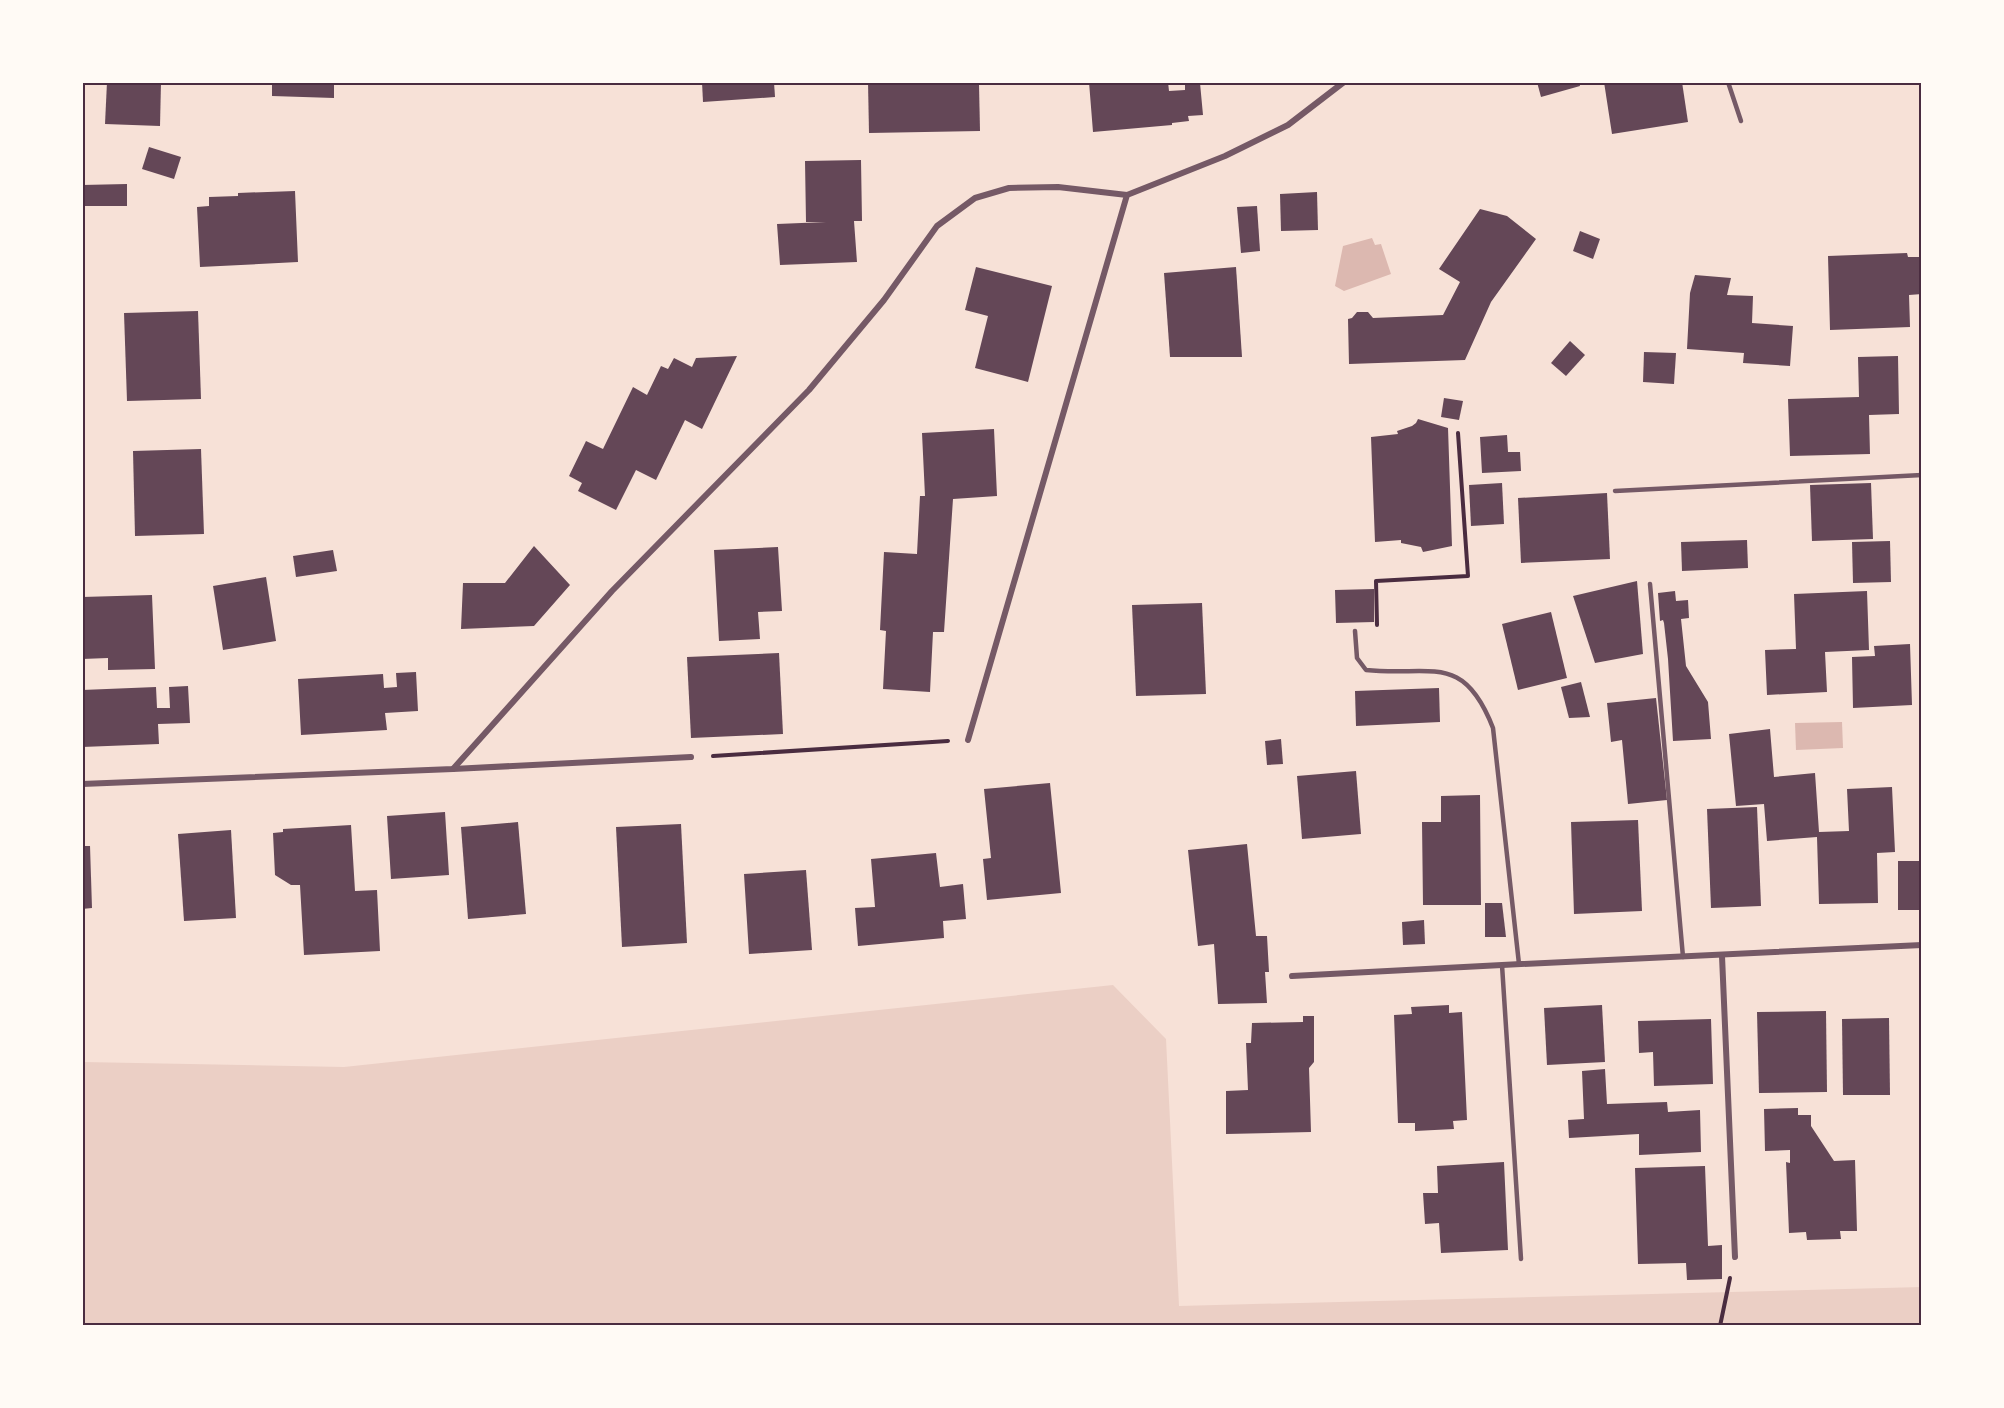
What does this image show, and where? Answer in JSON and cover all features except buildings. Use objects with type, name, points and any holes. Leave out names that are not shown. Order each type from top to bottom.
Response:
[{"type":"street","points":[[453,769],[612,591],[809,390],[884,300],[937,226],[975,198],[1009,188],[1059,188],[1127,195],[1225,156],[1288,125],[1344,82]]},
{"type":"street","points":[[968,740],[1127,195]]},
{"type":"street","points":[[82,784],[691,757]]},
{"type":"street","points":[[1292,976],[1922,945]]},
{"type":"street","points":[[1722,956],[1735,1257]]},
{"type":"lane","points":[[1728,82],[1741,121]]},
{"type":"lane","points":[[1615,491],[1922,475]]},
{"type":"lane","points":[[1650,584],[1683,957]]},
{"type":"lane","points":[[1355,631],[1357,658],[1366,670],[1385,672],[1436,670],[1450,673],[1466,684],[1485,708],[1493,728],[1519,964]]},
{"type":"lane","points":[[1502,964],[1521,1259]]},
{"type":"path","points":[[1355,631],[1377,628],[1376,581],[1468,576],[1458,433]]},
{"type":"path","points":[[691,757],[968,740]]},
{"type":"path","points":[[1720,1326],[1735,1257]]},
{"type":"shaded area","points":[[1372,238],[1375,245],[1381,244],[1391,274],[1344,291],[1335,286],[1343,246]]},
{"type":"shaded area","points":[[1842,722],[1843,748],[1796,750],[1795,723]]},
{"type":"shaded area","points":[[1113,985],[1166,1039],[1179,1306],[1922,1287],[1921,1326],[83,1326],[83,1062],[344,1067]]}]
